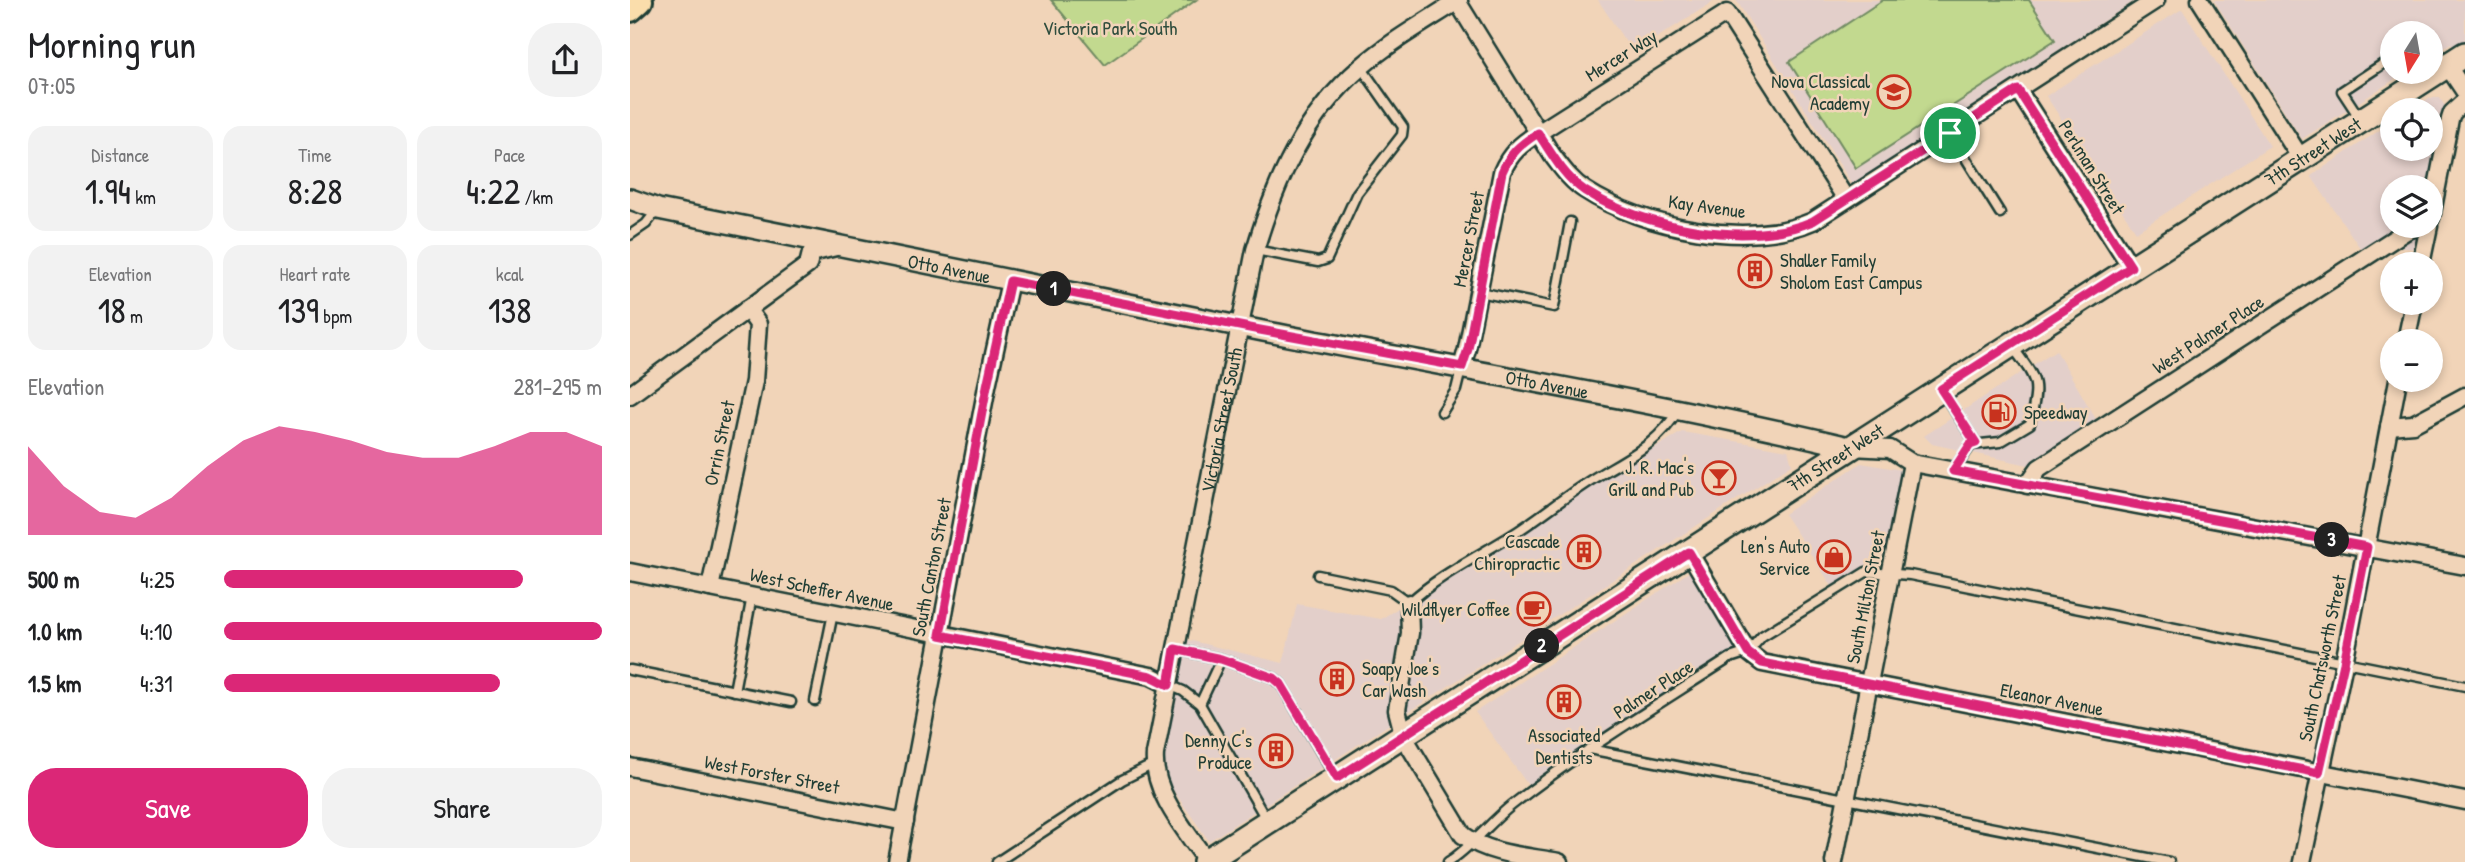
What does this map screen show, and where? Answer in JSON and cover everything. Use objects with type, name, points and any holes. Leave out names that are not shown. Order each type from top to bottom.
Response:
[{"type":"highway","points":[[630,8],[639,0]]},
{"type":"main road","name":"7th Street West","points":[[1207,862],[1849,447],[2302,160],[2362,121],[2417,80],[2456,60]]},
{"type":"street","name":"Kay Avenue","points":[[1458,1],[1538,133],[1570,178],[1585,191],[1634,213],[1679,226],[1737,234],[1780,232],[1813,221],[2156,0]]},
{"type":"street","points":[[2200,0],[2302,160]]},
{"type":"street","name":"Victoria Street South","points":[[1154,764],[1255,250],[1275,189],[1307,127],[1329,98],[1361,67],[1458,1]]},
{"type":"street","name":"Mercer Way","points":[[1538,133],[1727,13],[1846,199]]},
{"type":"street","points":[[2456,60],[2465,92]]},
{"type":"street","name":"Perlman Street","points":[[2018,90],[2131,267]]},
{"type":"street","points":[[2439,175],[2452,113],[2465,101]]},
{"type":"street","name":"Mercer Street","points":[[1462,367],[1502,172],[1515,150],[1538,133]]},
{"type":"street","name":"Otto Avenue","points":[[630,199],[658,209],[838,247],[1462,367],[1849,447],[1890,449],[1912,463],[2465,566]]},
{"type":"street","points":[[630,208],[658,209]]},
{"type":"street","name":"West Palmer Place","points":[[2027,485],[2039,468],[2395,238]]},
{"type":"street","points":[[630,395],[808,265],[811,253],[838,247]]},
{"type":"street","name":"South Canton Street","points":[[897,862],[987,386],[1010,281]]},
{"type":"street","name":"Orrin Street","points":[[710,588],[754,381],[758,324],[747,309]]},
{"type":"street","name":"South Chatsworth Street","points":[[2302,862],[2344,663],[2396,392]]},
{"type":"street","points":[[2389,426],[2413,424],[2465,396]]},
{"type":"street","name":"South Milton Street","points":[[1835,862],[1912,463]]},
{"type":"street","points":[[1689,552],[1748,653]]},
{"type":"street","name":"West Scheffer Avenue","points":[[630,572],[1151,676],[1169,685]]},
{"type":"street","points":[[1409,603],[1410,633],[1397,710],[1404,737],[1463,835],[1494,850],[1559,862]]},
{"type":"street","name":"Eleanor Avenue","points":[[1748,653],[1762,663],[2465,801]]},
{"type":"street","points":[[1154,764],[1165,796],[1207,862]]},
{"type":"street","name":"West Forster Street","points":[[630,767],[905,822]]},
{"type":"lane","points":[[2362,121],[2342,91],[2380,66]]},
{"type":"lane","points":[[1255,250],[1318,262],[1327,260],[1357,193],[1402,135],[1403,127],[1361,67]]},
{"type":"lane","points":[[1950,133],[2000,213]]},
{"type":"lane","points":[[630,235],[658,209]]},
{"type":"lane","points":[[1479,292],[1554,307],[1570,222]]},
{"type":"lane","points":[[1953,471],[1970,445],[2000,442],[2030,424],[2037,390],[2035,380],[2010,344]]},
{"type":"lane","points":[[1442,412],[1456,390],[1462,367]]},
{"type":"lane","points":[[1941,389],[1976,443]]},
{"type":"lane","points":[[1318,575],[1391,590],[1409,603],[1427,586],[1515,533],[1591,480],[1652,443],[1670,425],[1678,410]]},
{"type":"lane","name":"Palmer Place","points":[[1448,862],[1474,842],[1510,807],[1589,749],[1730,658],[1748,653],[1762,636],[1866,572],[1910,575],[2465,686]]},
{"type":"lane","points":[[734,691],[752,596]]},
{"type":"lane","points":[[815,701],[833,613]]},
{"type":"lane","points":[[1175,649],[1221,659],[1274,678],[1281,684],[1337,778]]},
{"type":"lane","points":[[1200,704],[1221,659]]},
{"type":"lane","points":[[630,670],[792,702]]},
{"type":"lane","points":[[1169,685],[1183,691],[1200,704],[1267,822]]},
{"type":"lane","points":[[1589,749],[2169,862]]},
{"type":"lane","points":[[997,862],[1122,780],[1154,764]]},
{"type":"shaded area","points":[[1598,0],[1716,0],[1633,53]]},
{"type":"shaded area","name":"Nova Classical Academy","points":[[1736,0],[2136,0],[1852,184]]},
{"type":"shaded area","points":[[2214,0],[2465,0],[2465,66],[2451,43],[2443,48],[2443,21],[2380,21],[2380,84],[2387,84],[2302,139]]},
{"type":"shaded area","points":[[2182,9],[2270,146],[2136,232],[2046,96]]},
{"type":"shaded area","points":[[2380,130],[2380,161],[2435,161],[2432,175],[2380,175],[2380,238],[2418,238],[2416,249],[2396,247],[2389,252],[2380,252],[2380,258],[2371,264],[2311,176]]},
{"type":"shaded area","points":[[2056,350],[2097,421],[2028,465],[1932,444],[1924,436]]},
{"type":"shaded area","points":[[1682,432],[1788,450],[1792,464],[1209,841],[1168,783],[1164,755],[1188,640],[1283,663],[1297,604],[1381,619],[1582,490]]},
{"type":"shaded area","points":[[1861,463],[1902,470],[1887,552],[1832,586],[1784,514]]},
{"type":"shaded area","points":[[1689,572],[1739,652],[1528,785],[1475,712]]},
{"type":"green space","name":"Victoria Park South","points":[[1051,0],[1196,0],[1105,65]]},
{"type":"green space","name":"Nova Classical Academy","points":[[1883,0],[2029,0],[2055,40],[1856,168],[1789,62]]},
{"type":"place","name":"Nova Classical Academy","points":[[1894,92]]},
{"type":"place","name":"Shaller Family Sholom East Campus","points":[[1755,271]]},
{"type":"place","name":"Speedway","points":[[1999,412]]},
{"type":"place","name":"J. R. Mac's Grill and Pub","points":[[1719,478]]},
{"type":"place","name":"Cascade Chiropractic","points":[[1584,552]]},
{"type":"place","name":"Len's Auto Service","points":[[1834,557]]},
{"type":"place","name":"Wildflyer Coffee","points":[[1534,609]]},
{"type":"place","name":"Soapy Joe's Car Wash","points":[[1337,679]]},
{"type":"place","name":"Associated Dentists","points":[[1564,702]]},
{"type":"place","name":"Denny C's Produce","points":[[1276,751]]},
{"type":"route","points":[[2018,90],[2131,267],[1941,389],[1976,443],[1970,445],[1953,471],[2367,547],[2319,773],[1762,663],[1748,653],[1689,552],[1337,778],[1281,684],[1274,678],[1221,659],[1175,649],[1169,685],[1151,676],[940,635],[987,386],[1010,281],[1462,367],[1468,349],[1502,172],[1515,150],[1538,133],[1570,178],[1585,191],[1656,220],[1713,232],[1748,234],[1780,232],[1813,221],[1950,133],[2018,90]]}]
